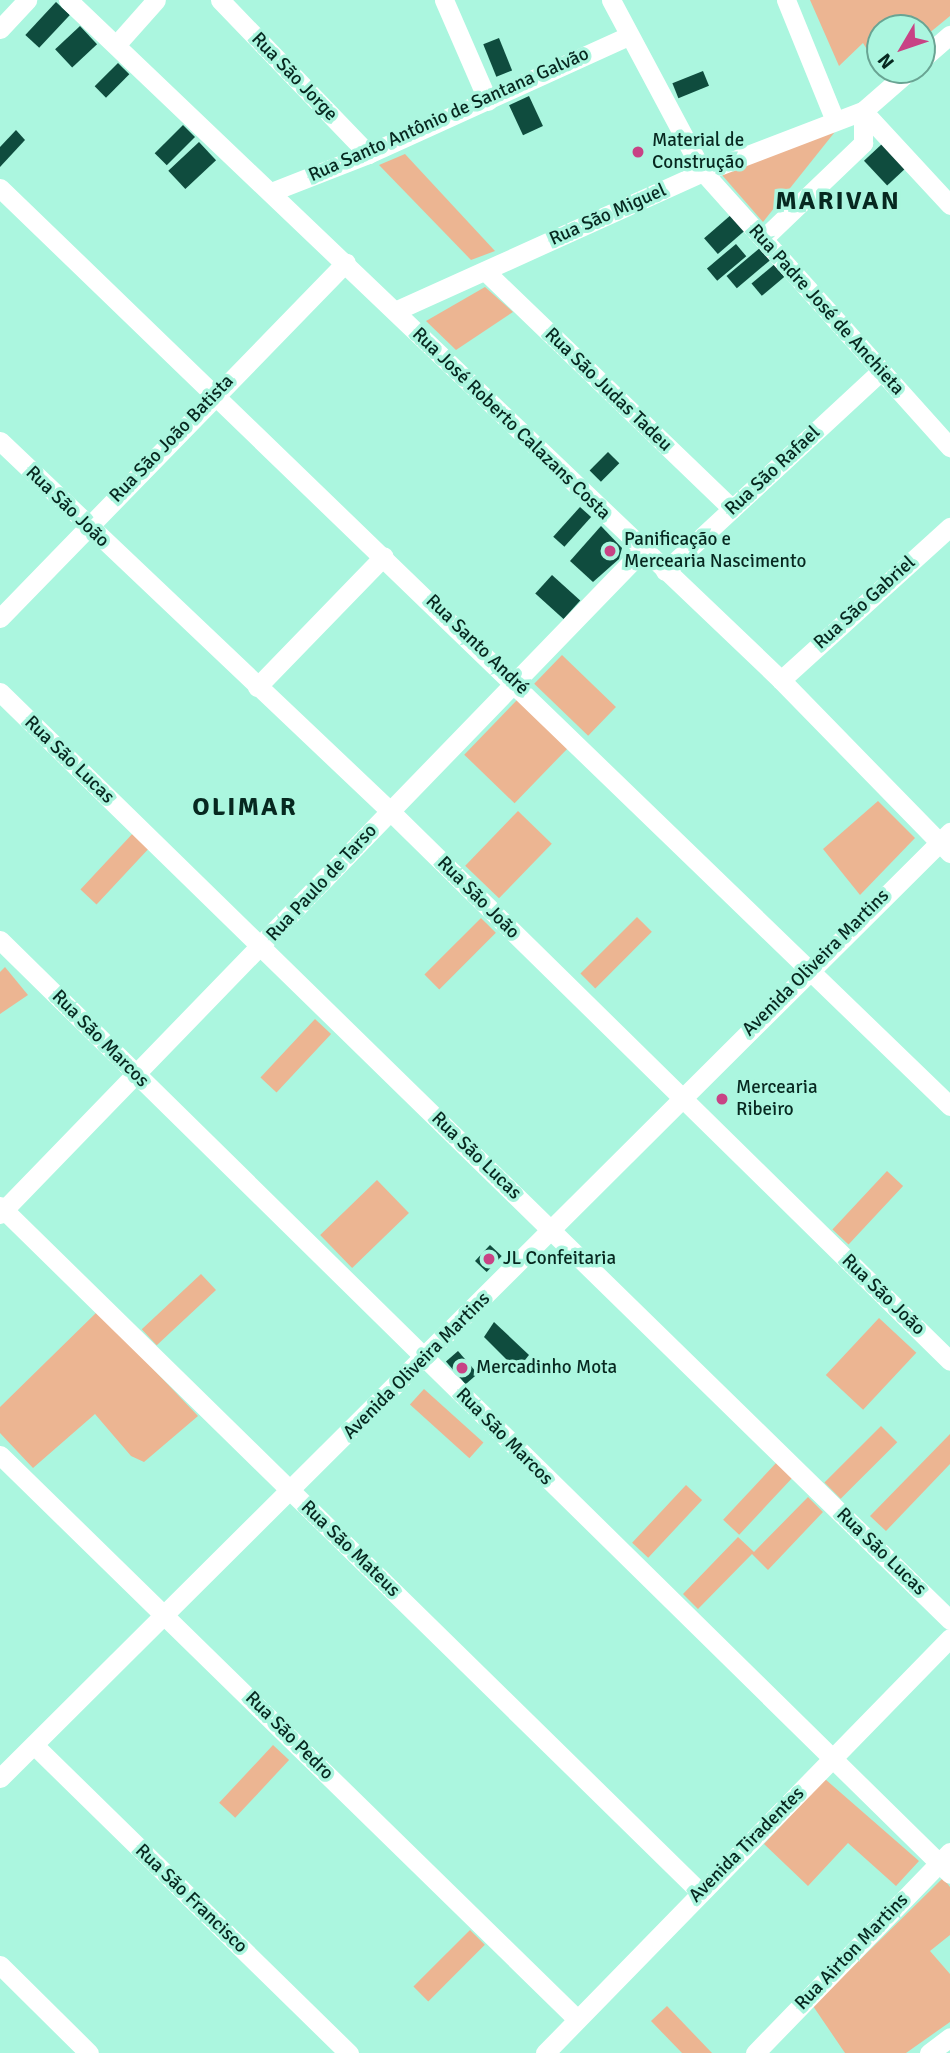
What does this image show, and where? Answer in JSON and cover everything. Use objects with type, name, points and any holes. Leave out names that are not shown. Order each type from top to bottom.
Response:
[{"type":"street","points":[[0,29],[27,0]]},
{"type":"street","name":"Rua José Roberto Calazans Costa","points":[[68,0],[346,262],[642,550],[781,680],[946,843]]},
{"type":"street","points":[[116,45],[156,0]]},
{"type":"street","name":"Rua São Jorge","points":[[220,0],[368,155]]},
{"type":"street","points":[[444,0],[488,100]]},
{"type":"street","name":"Rua Padre José de Anchieta","points":[[611,0],[626,37],[703,172],[950,447]]},
{"type":"street","points":[[786,0],[834,118]]},
{"type":"street","points":[[936,47],[950,35]]},
{"type":"street","name":"Rua Santo Antônio de Santana Galvão","points":[[271,192],[368,155],[626,37]]},
{"type":"street","points":[[763,239],[863,143],[863,111],[894,84]]},
{"type":"street","points":[[863,111],[950,205]]},
{"type":"street","name":"Rua São Miguel","points":[[395,311],[703,172],[834,118],[863,111]]},
{"type":"street","name":"Rua Santo André","points":[[0,188],[214,396],[515,681],[950,1106]]},
{"type":"street","name":"Rua São João Batista","points":[[0,618],[346,262]]},
{"type":"street","name":"Rua São Judas Tadeu","points":[[485,271],[732,509]]},
{"type":"street","name":"Rua São Rafael","points":[[665,571],[881,371]]},
{"type":"street","name":"Rua São João","points":[[0,441],[87,528],[389,810],[950,1361]]},
{"type":"street","name":"Rua São Gabriel","points":[[781,680],[950,527]]},
{"type":"street","name":"Rua Paulo de Tarso","points":[[1,1210],[262,948],[389,810],[642,550]]},
{"type":"street","points":[[257,687],[384,556]]},
{"type":"street","name":"Rua São Lucas","points":[[0,692],[950,1620]]},
{"type":"street","name":"Avenida Oliveira Martins","points":[[0,1778],[292,1493],[424,1357],[553,1231],[807,968],[946,843]]},
{"type":"street","name":"Rua São Marcos","points":[[0,940],[831,1759],[946,1863]]},
{"type":"street","name":"Rua São Mateus","points":[[1,1210],[700,1892]]},
{"type":"street","name":"Rua São Pedro","points":[[0,1455],[167,1615],[577,2019]]},
{"type":"street","name":"Avenida Tiradentes","points":[[558,2049],[577,2019],[950,1637]]},
{"type":"street","name":"Rua São Francisco","points":[[34,1745],[349,2053]]},
{"type":"street","name":"Rua Airton Martins","points":[[755,2053],[946,1863]]},
{"type":"street","points":[[0,1965],[89,2053]]},
{"type":"street","points":[[929,2053],[950,2036]]},
{"type":"shaded area","points":[[810,0],[950,0],[950,16],[936,28],[936,14],[866,14],[866,48],[863,43],[839,66]]},
{"type":"shaded area","points":[[838,128],[763,222],[722,175]]},
{"type":"shaded area","points":[[405,154],[495,251],[471,260],[379,165]]},
{"type":"shaded area","points":[[485,287],[513,312],[456,350],[426,321]]},
{"type":"shaded area","points":[[562,655],[616,707],[588,736],[534,684]]},
{"type":"shaded area","points":[[517,700],[567,749],[515,803],[464,755]]},
{"type":"shaded area","points":[[878,801],[915,838],[860,895],[823,849]]},
{"type":"shaded area","points":[[518,811],[552,844],[499,898],[465,866]]},
{"type":"shaded area","points":[[135,831],[151,846],[97,905],[80,890]]},
{"type":"shaded area","points":[[637,917],[652,932],[595,988],[580,974]]},
{"type":"shaded area","points":[[481,918],[496,933],[439,989],[424,975]]},
{"type":"shaded area","points":[[5,967],[28,995],[0,1014],[0,972]]},
{"type":"shaded area","points":[[315,1019],[331,1034],[277,1093],[260,1078]]},
{"type":"shaded area","points":[[887,1171],[903,1186],[849,1245],[832,1230]]},
{"type":"shaded area","points":[[377,1180],[409,1213],[352,1268],[320,1235]]},
{"type":"shaded area","points":[[201,1274],[216,1290],[157,1345],[142,1329]]},
{"type":"shaded area","points":[[98,1311],[198,1416],[144,1462],[131,1456],[95,1414],[33,1468],[0,1433],[0,1407]]},
{"type":"shaded area","points":[[879,1318],[916,1353],[863,1410],[826,1375]]},
{"type":"shaded area","points":[[424,1389],[483,1443],[469,1458],[410,1405]]},
{"type":"shaded area","points":[[881,1426],[897,1442],[841,1499],[824,1483]]},
{"type":"shaded area","points":[[950,1434],[950,1464],[886,1531],[870,1516]]},
{"type":"shaded area","points":[[777,1462],[793,1477],[739,1535],[723,1520]]},
{"type":"shaded area","points":[[686,1485],[702,1500],[648,1558],[632,1543]]},
{"type":"shaded area","points":[[808,1497],[823,1512],[768,1570],[752,1554],[698,1609],[683,1594],[738,1537],[754,1552]]},
{"type":"shaded area","points":[[273,1745],[289,1760],[235,1818],[219,1803]]},
{"type":"shaded area","points":[[825,1779],[919,1861],[896,1886],[848,1843],[808,1886],[764,1844]]},
{"type":"shaded area","points":[[943,1878],[950,1887],[950,1935],[930,1951],[950,1974],[950,2022],[906,2053],[845,2053],[813,2006]]},
{"type":"shaded area","points":[[470,1930],[485,1945],[428,2001],[413,1987]]},
{"type":"shaded area","points":[[667,2006],[712,2053],[682,2053],[651,2021]]},
{"type":"building","points":[[56,2],[70,15],[39,48],[25,35]]},
{"type":"building","points":[[80,26],[97,44],[72,67],[55,49]]},
{"type":"building","points":[[499,38],[512,70],[496,77],[483,44]]},
{"type":"building","points":[[118,63],[129,74],[106,98],[95,86]]},
{"type":"building","points":[[703,71],[709,86],[678,98],[672,83]]},
{"type":"building","points":[[529,96],[543,126],[523,135],[509,105]]},
{"type":"building","points":[[183,125],[195,137],[167,165],[155,153]]},
{"type":"building","points":[[16,130],[25,140],[0,167],[0,147]]},
{"type":"building","points":[[199,142],[216,160],[185,189],[168,171]]},
{"type":"building","points":[[883,143],[906,168],[887,186],[864,161]]},
{"type":"building","points":[[732,214],[746,230],[718,254],[704,238]]},
{"type":"building","points":[[736,244],[746,256],[717,281],[707,268]]},
{"type":"building","points":[[761,247],[771,259],[737,288],[727,276]]},
{"type":"building","points":[[776,263],[786,275],[762,296],[751,284]]},
{"type":"building","points":[[608,452],[619,463],[601,482],[590,470]]},
{"type":"building","points":[[580,507],[591,517],[564,547],[553,537]]},
{"type":"building","points":[[601,526],[622,548],[619,559],[593,582],[570,561]]},
{"type":"building","points":[[552,575],[580,600],[564,619],[535,594]]},
{"type":"building","name":"JL Confeitaria","points":[[490,1245],[502,1256],[487,1272],[475,1261]]},
{"type":"building","points":[[494,1322],[529,1355],[517,1370],[484,1337]]},
{"type":"building","name":"Mercadinho Mota","points":[[458,1351],[478,1374],[466,1384],[446,1361]]},
{"type":"place","name":"Material de Construção","points":[[638,152]]},
{"type":"place","name":"Panificação e Mercearia Nascimento","points":[[610,551]]},
{"type":"place","name":"Mercearia Ribeiro","points":[[722,1099]]},
{"type":"place","name":"JL Confeitaria","points":[[489,1259]]},
{"type":"place","name":"Mercadinho Mota","points":[[462,1368]]},
{"type":"district","name":"MARIVAN","points":[[838,202]]},
{"type":"district","name":"OLIMAR","points":[[245,808]]}]
